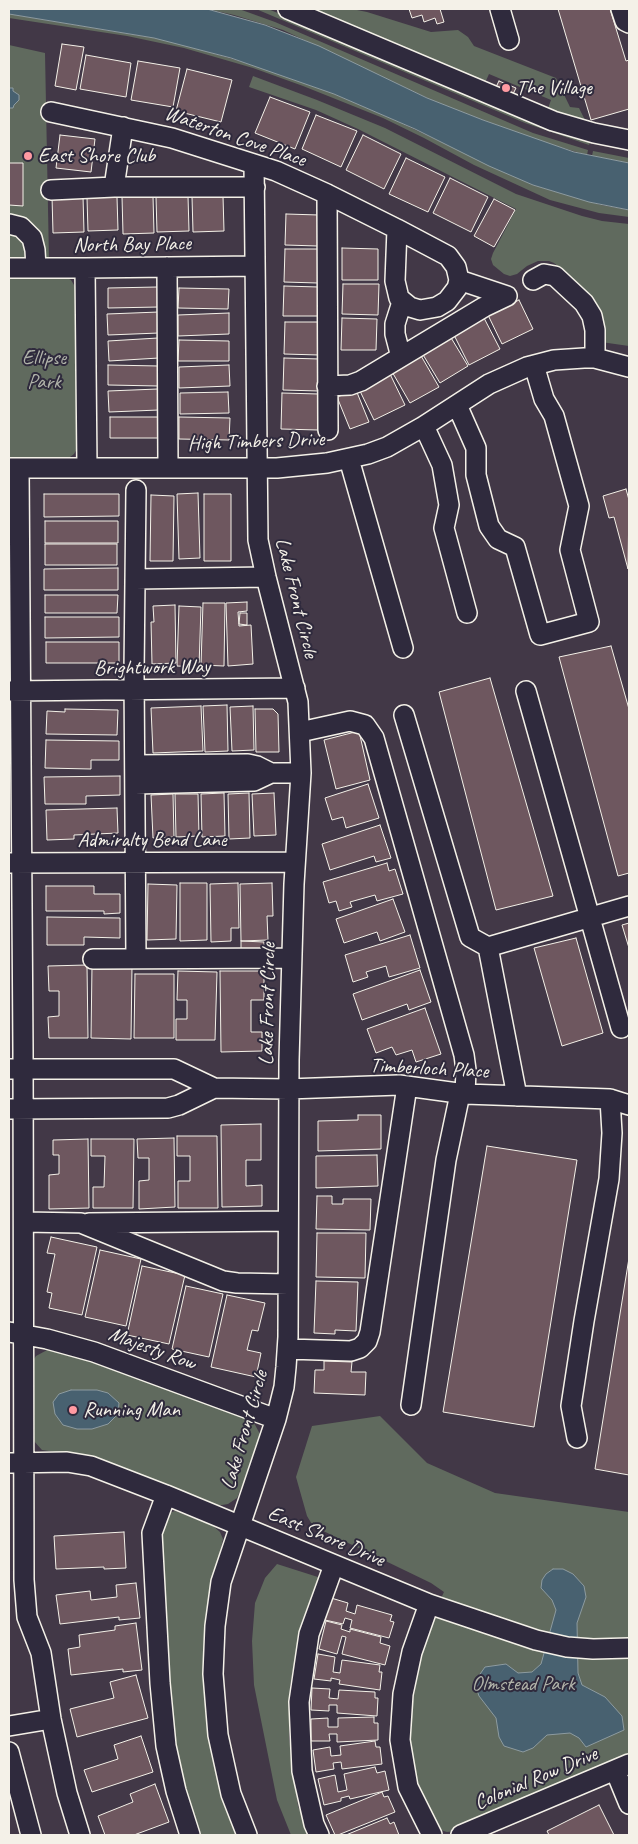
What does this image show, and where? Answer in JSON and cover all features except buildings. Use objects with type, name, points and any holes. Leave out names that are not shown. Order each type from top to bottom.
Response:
[{"type":"street","points":[[288,9],[553,121],[594,133],[629,140]]},
{"type":"street","points":[[500,9],[508,40]]},
{"type":"street","points":[[621,9],[625,21],[629,23]]},
{"type":"street","name":"Waterton Cove Place","points":[[51,112],[172,138],[291,178],[327,194],[448,256],[456,267],[459,280]]},
{"type":"street","points":[[114,187],[123,126]]},
{"type":"street","name":"Lake Front Circle","points":[[247,1835],[231,1794],[218,1735],[213,1674],[215,1626],[221,1582],[276,1419],[284,1387],[288,1348],[288,1089],[291,958],[301,773],[298,702],[258,540],[254,164]]},
{"type":"street","points":[[51,190],[114,187],[255,187]]},
{"type":"street","points":[[327,194],[328,430]]},
{"type":"street","points":[[9,224],[21,227],[32,238],[36,250],[36,268]]},
{"type":"street","points":[[327,386],[345,386],[356,383],[484,307],[507,296],[459,280],[458,288],[451,297],[437,306],[420,310],[410,308],[402,302],[395,282],[397,229]]},
{"type":"street","name":"North Bay Place","points":[[9,268],[255,266]]},
{"type":"street","points":[[167,267],[168,467]]},
{"type":"street","points":[[85,268],[87,467]]},
{"type":"street","points":[[533,280],[544,274],[555,276],[584,303],[592,316],[595,330],[595,358]]},
{"type":"street","points":[[401,357],[395,324],[402,302]]},
{"type":"street","name":"High Timbers Drive","points":[[14,468],[256,468],[302,466],[349,459],[387,446],[424,426],[499,378],[534,364],[565,359],[595,358],[629,367]]},
{"type":"street","points":[[457,404],[476,448],[476,475],[489,526],[498,539],[515,547],[540,635],[590,622],[570,550],[579,506],[554,416],[544,399],[534,364]]},
{"type":"street","points":[[424,426],[442,465],[449,505],[444,528],[467,613]]},
{"type":"street","points":[[349,459],[404,648]]},
{"type":"street","points":[[14,468],[16,1108],[24,1222],[16,1333],[16,1463],[27,1617],[41,1653],[51,1718],[67,1793],[80,1835]]},
{"type":"street","points":[[136,490],[134,690],[136,959]]},
{"type":"street","points":[[136,580],[266,577]]},
{"type":"street","name":"Brightwork Way","points":[[15,691],[295,688]]},
{"type":"street","points":[[526,691],[621,1028]]},
{"type":"street","points":[[404,715],[470,937],[488,947],[629,906]]},
{"type":"street","points":[[300,732],[355,721],[365,725],[374,738],[464,1055],[466,1070],[463,1094],[446,1160],[411,1405]]},
{"type":"street","points":[[135,765],[248,764],[271,773]]},
{"type":"street","points":[[135,784],[254,781],[271,773],[301,773]]},
{"type":"street","name":"Admiralty Bend Lane","points":[[15,863],[295,862]]},
{"type":"street","points":[[488,947],[517,1096]]},
{"type":"street","points":[[93,959],[291,958]]},
{"type":"street","name":"Timberloch Place","points":[[16,1070],[174,1069],[214,1088],[288,1089],[407,1086],[463,1094],[610,1099],[629,1105]]},
{"type":"street","points":[[288,1348],[351,1351],[360,1348],[367,1341],[370,1332],[407,1086]]},
{"type":"street","name":"Timberloch Place","points":[[16,1108],[168,1108],[180,1105],[214,1088]]},
{"type":"street","name":"Timberloch Place","points":[[610,1099],[629,1093]]},
{"type":"street","points":[[577,1438],[571,1406],[609,1179],[612,1133],[610,1099]]},
{"type":"street","points":[[24,1222],[288,1221]]},
{"type":"street","points":[[81,1223],[223,1281],[243,1284],[288,1284]]},
{"type":"street","name":"Majesty Row","points":[[16,1333],[47,1339],[94,1352],[276,1419]]},
{"type":"street","name":"East Shore Drive","points":[[16,1463],[67,1462],[103,1470],[428,1604],[536,1640],[567,1647],[593,1649],[629,1648]]},
{"type":"street","points":[[166,1495],[152,1533],[163,1726],[169,1762],[190,1835]]},
{"type":"street","points":[[319,1835],[314,1824],[302,1771],[299,1702],[309,1634],[334,1565]]},
{"type":"street","points":[[428,1604],[412,1652],[403,1694],[400,1740],[408,1787],[432,1835]]},
{"type":"street","points":[[9,1726],[51,1718]]},
{"type":"street","points":[[9,1752],[30,1835]]},
{"type":"street","points":[[622,1767],[629,1804]]},
{"type":"street","name":"Colonial Row Drive","points":[[461,1835],[622,1767]]},
{"type":"green space","points":[[207,9],[239,9],[275,22],[533,133],[588,150],[587,155],[539,141],[440,104],[283,30]]},
{"type":"green space","points":[[256,9],[268,9],[591,141],[589,145],[525,123]]},
{"type":"green space","points":[[305,9],[352,9],[431,32],[458,30],[468,37],[474,46],[556,78],[570,107],[579,108],[586,122],[547,111],[551,100],[489,74],[484,85]]},
{"type":"green space","points":[[9,14],[171,41],[256,66],[334,94],[390,118],[533,185],[601,205],[629,210],[629,217],[599,213],[550,200],[474,165],[383,118],[253,68],[184,48],[127,36],[9,18]]},
{"type":"green space","name":"East Shore Club","points":[[9,45],[45,53],[49,260],[9,260]]},
{"type":"green space","points":[[253,76],[385,128],[516,194],[582,216],[602,221],[629,224],[629,346],[601,342],[562,270],[554,263],[538,261],[527,266],[517,274],[510,276],[504,274],[493,265],[491,259],[493,253],[516,209],[358,129],[316,110],[249,87]]},
{"type":"green space","points":[[593,151],[629,158],[629,163],[592,156]]},
{"type":"green space","name":"Ellipse Park","points":[[9,275],[64,276],[71,280],[77,290],[78,447],[74,454],[66,460],[9,461]]},
{"type":"green space","points":[[49,1349],[60,1350],[194,1397],[254,1423],[260,1434],[260,1443],[237,1498],[228,1504],[216,1506],[83,1456],[42,1450],[33,1440],[31,1364],[36,1356]]},
{"type":"green space","name":"Olmstead Park","points":[[380,1416],[427,1463],[495,1493],[629,1512],[629,1757],[456,1831],[447,1832],[434,1828],[426,1814],[412,1771],[407,1738],[424,1633],[444,1592],[431,1583],[313,1526],[307,1516],[296,1477],[312,1426]]},
{"type":"green space","points":[[175,1511],[212,1525],[220,1532],[223,1539],[213,1581],[221,1784],[233,1825],[238,1835],[196,1835],[176,1772],[158,1539],[169,1513]]},
{"type":"green space","points":[[277,1564],[321,1578],[300,1635],[290,1686],[289,1737],[298,1806],[310,1835],[291,1835],[277,1800],[254,1685],[252,1641],[255,1603],[265,1578]]},
{"type":"water","points":[[9,9],[207,9],[265,25],[319,46],[427,98],[483,120],[574,152],[629,163],[629,210],[589,202],[533,185],[489,166],[415,129],[334,94],[231,58],[154,38],[9,14]]},
{"type":"water","points":[[9,88],[13,88],[13,91],[19,95],[19,100],[13,108],[9,108]]},
{"type":"water","points":[[71,1390],[97,1390],[108,1393],[119,1403],[118,1414],[108,1424],[92,1429],[77,1429],[63,1425],[55,1414],[53,1402],[59,1394]]},
{"type":"water","points":[[553,1569],[563,1569],[573,1574],[584,1586],[586,1597],[577,1623],[578,1673],[582,1685],[605,1697],[622,1716],[624,1730],[586,1747],[579,1738],[570,1733],[547,1735],[533,1748],[523,1752],[504,1746],[499,1737],[496,1718],[479,1696],[477,1690],[478,1677],[485,1667],[506,1664],[518,1673],[532,1672],[541,1664],[556,1610],[552,1600],[541,1588],[542,1580]]},
{"type":"place","name":"The Village","points":[[506,88]]},
{"type":"place","name":"East Shore Club","points":[[28,156]]},
{"type":"place","name":"Running Man","points":[[73,1410]]}]
